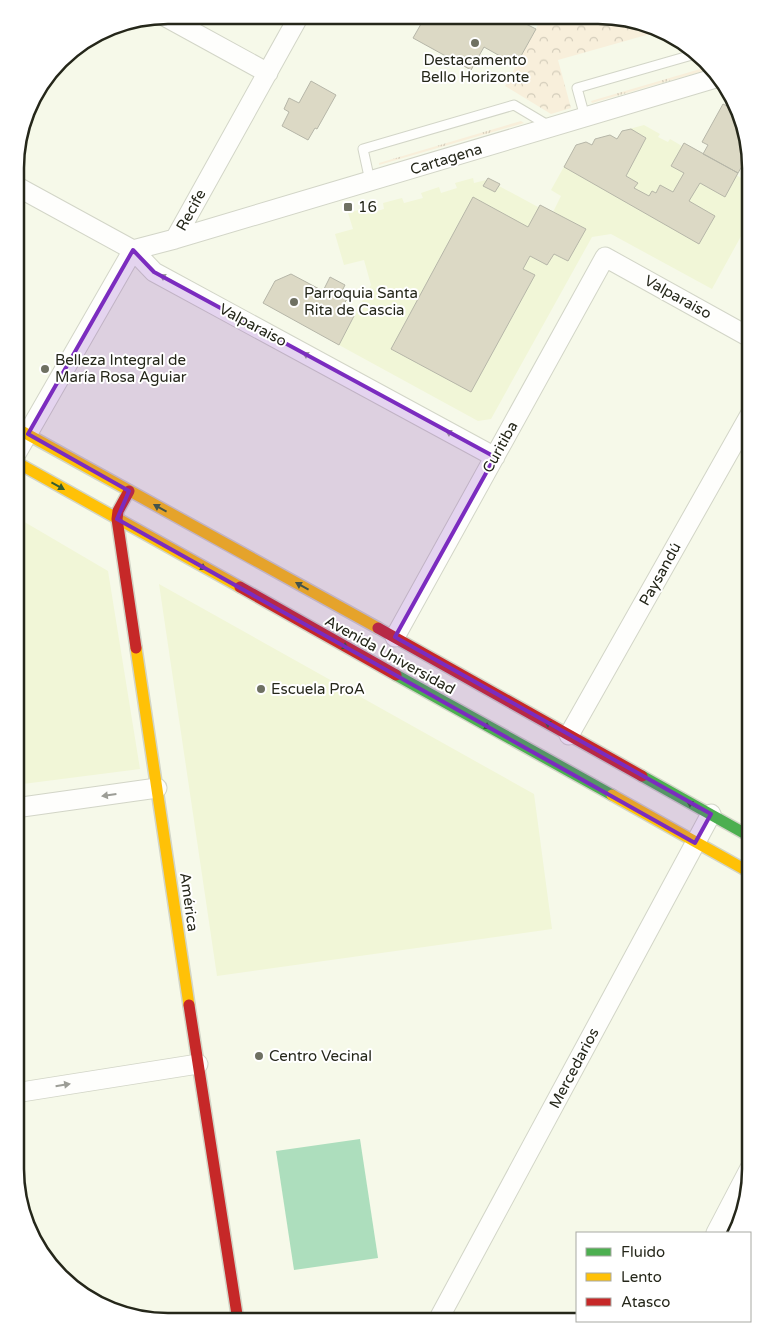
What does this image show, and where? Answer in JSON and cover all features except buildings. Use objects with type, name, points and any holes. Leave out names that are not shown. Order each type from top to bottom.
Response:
[{"type":"main road","name":"Avenida Universidad","points":[[24,432],[742,830]]},
{"type":"main road","name":"Avenida Universidad","points":[[24,467],[742,868]]},
{"type":"main road","points":[[117,519],[118,511],[129,491]]},
{"type":"main road","name":"América","points":[[117,519],[237,1313]]},
{"type":"street","points":[[179,24],[268,73]]},
{"type":"street","name":"Recife","points":[[133,250],[175,239],[295,24]]},
{"type":"street","name":"Cartagena","points":[[175,239],[712,79]]},
{"type":"street","name":"Valparaiso","points":[[24,190],[133,250],[154,272],[495,457]]},
{"type":"street","points":[[24,428],[133,250]]},
{"type":"street","name":"Valparaiso","points":[[604,257],[742,333]]},
{"type":"street","name":"Curitiba","points":[[395,637],[604,257]]},
{"type":"street","name":"Paysandú","points":[[570,735],[742,429]]},
{"type":"street","points":[[24,807],[157,788]]},
{"type":"street","name":"Mercedarios","points":[[442,1313],[711,814]]},
{"type":"street","points":[[733,863],[742,848]]},
{"type":"street","points":[[24,1091],[198,1064]]},
{"type":"street","points":[[717,1232],[741,1185]]},
{"type":"lane","points":[[584,117],[577,88],[689,56]]},
{"type":"lane","points":[[370,181],[363,149],[514,105],[551,127]]},
{"type":"highlighted area","points":[[133,250],[154,272],[495,457],[395,637],[711,814],[695,843],[117,519],[129,491],[28,434]]},
{"type":"shaded area","points":[[644,125],[660,134],[658,137],[668,142],[670,139],[682,146],[684,143],[742,178],[742,234],[712,289],[611,234],[592,237],[491,419],[478,421],[339,345],[371,285],[364,260],[344,265],[335,234],[353,229],[348,213],[365,208],[367,214],[384,209],[383,203],[402,198],[404,203],[423,198],[421,193],[439,187],[441,193],[457,188],[455,183],[473,178],[474,183],[488,178],[538,207],[540,205],[553,212],[561,196],[551,190],[576,145],[586,142],[592,145],[595,139],[610,135],[617,139],[622,131]]},
{"type":"shaded area","points":[[24,522],[108,571],[140,769],[24,784]]},
{"type":"shaded area","name":"Escuela ProA","points":[[159,584],[534,794],[552,929],[217,976]]},
{"type":"shaded area","points":[[360,1139],[378,1258],[294,1270],[276,1151]]},
{"type":"green space","points":[[538,24],[617,25],[651,34],[558,60],[571,108],[551,114],[505,86]]},
{"type":"green space","points":[[702,68],[705,71],[592,103],[591,101]]},
{"type":"green space","points":[[521,121],[524,123],[379,165],[379,163]]},
{"type":"traffic: fast","points":[[396,675],[612,795]]},
{"type":"traffic: fast","points":[[642,776],[742,832]]},
{"type":"traffic: slow","points":[[24,432],[378,628]]},
{"type":"traffic: slow","points":[[24,466],[240,587]]},
{"type":"traffic: slow","points":[[136,648],[189,1005]]},
{"type":"traffic: slow","points":[[612,795],[742,868]]},
{"type":"traffic: jam","points":[[129,491],[118,511],[117,519],[136,648]]},
{"type":"traffic: jam","points":[[240,587],[396,675]]},
{"type":"traffic: jam","points":[[378,628],[642,776]]},
{"type":"traffic: jam","points":[[189,1005],[237,1313]]},
{"type":"place","name":"Destacamento Bello Horizonte","points":[[475,43]]},
{"type":"place","name":"16","points":[[348,207]]},
{"type":"place","name":"Parroquia Santa Rita de Cascia","points":[[294,302]]},
{"type":"place","name":"Belleza Integral de María Rosa Aguiar","points":[[45,369]]},
{"type":"place","name":"Escuela ProA","points":[[261,689]]},
{"type":"place","name":"Centro Vecinal","points":[[259,1056]]}]
